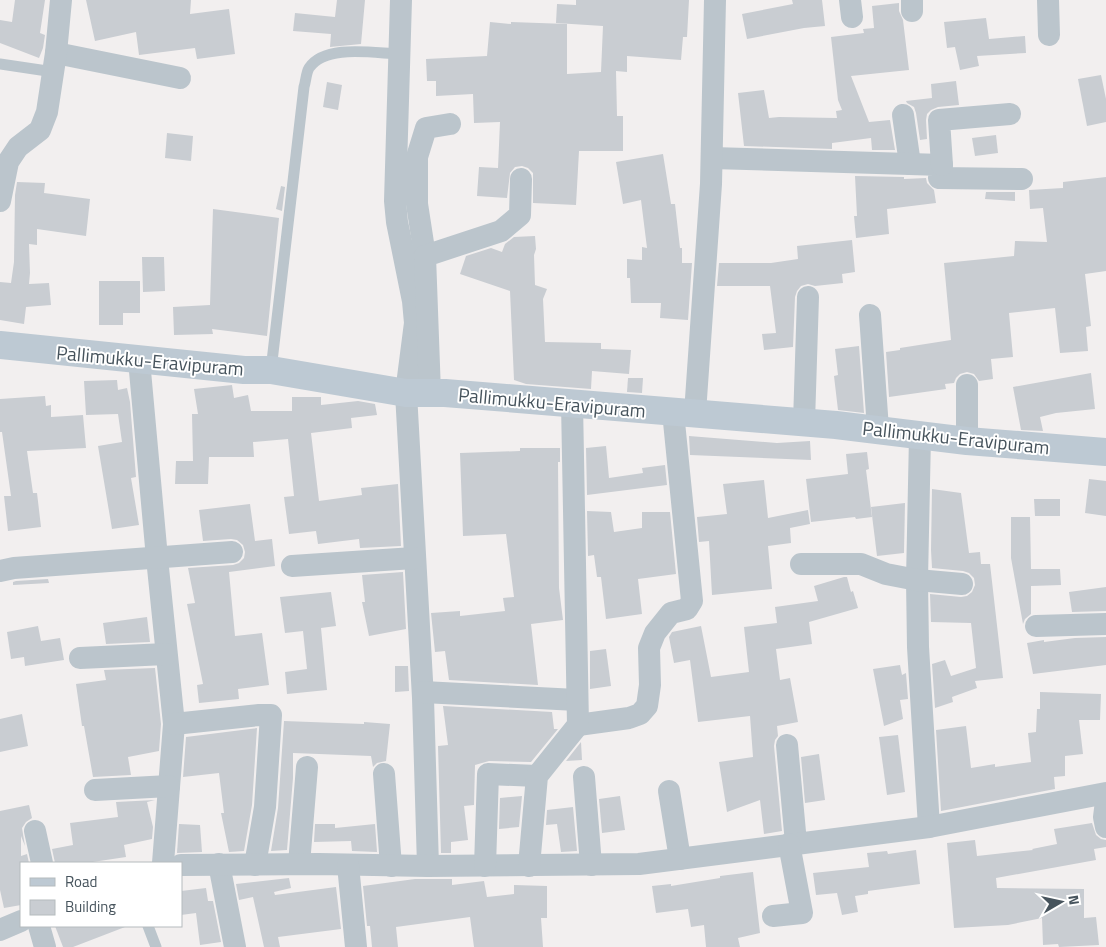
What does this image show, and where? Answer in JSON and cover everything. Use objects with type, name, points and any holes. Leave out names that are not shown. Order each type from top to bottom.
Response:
[{"type":"main road","name":"Pallimukku-Eravipuram","points":[[0,345],[244,370],[271,370],[418,393],[572,403],[804,422],[878,429],[967,441],[1106,452]]},
{"type":"street","points":[[0,201],[8,162],[18,147],[40,130],[47,112],[55,62],[61,0]]},
{"type":"street","points":[[400,0],[394,201],[414,301],[418,393]]},
{"type":"street","points":[[578,725],[629,718],[640,714],[647,706],[650,685],[649,648],[655,633],[671,613],[687,609],[692,601],[684,412],[712,158],[715,0]]},
{"type":"street","points":[[1048,0],[1049,35]]},
{"type":"street","points":[[55,62],[180,78]]},
{"type":"street","points":[[1010,114],[940,120],[942,165],[939,178],[1022,179]]},
{"type":"street","points":[[903,115],[910,164]]},
{"type":"street","points":[[428,866],[423,692],[414,558],[418,393],[425,256],[417,204],[417,157],[426,128],[450,124]]},
{"type":"street","points":[[712,158],[942,165]]},
{"type":"street","points":[[425,256],[501,231],[520,215],[520,178]]},
{"type":"street","points":[[804,422],[808,297]]},
{"type":"street","points":[[870,315],[878,429]]},
{"type":"street","points":[[139,360],[174,724],[163,862]]},
{"type":"street","points":[[967,385],[967,441]]},
{"type":"street","points":[[529,866],[538,776],[578,725],[572,403]]},
{"type":"street","points":[[920,436],[917,580],[918,647],[929,827]]},
{"type":"street","points":[[0,571],[14,568],[232,552]]},
{"type":"street","points":[[292,566],[414,558]]},
{"type":"street","points":[[801,564],[861,564],[886,574],[917,580],[962,584]]},
{"type":"street","points":[[1036,626],[1106,624]]},
{"type":"street","points":[[80,658],[166,654]]},
{"type":"street","points":[[423,692],[577,700]]},
{"type":"street","points":[[174,724],[259,715],[271,716],[265,807],[256,865]]},
{"type":"street","points":[[773,916],[802,913],[792,843],[786,745]]},
{"type":"street","points":[[299,864],[307,768]]},
{"type":"street","points":[[384,774],[391,866]]},
{"type":"street","points":[[485,866],[488,774],[538,776]]},
{"type":"street","points":[[584,777],[592,865]]},
{"type":"street","points":[[95,790],[169,786]]},
{"type":"street","points":[[670,792],[680,859]]},
{"type":"street","points":[[182,865],[529,866],[639,864],[929,827],[1106,793]]},
{"type":"street","points":[[1106,801],[1104,818],[1106,827]]},
{"type":"street","points":[[35,831],[42,862]]},
{"type":"street","points":[[219,864],[235,947]]},
{"type":"street","points":[[348,865],[356,947]]},
{"type":"street","points":[[40,927],[45,947]]},
{"type":"lane","points":[[271,370],[304,87],[309,69],[318,58],[336,52],[398,54]]},
{"type":"lane","points":[[0,64],[55,62]]},
{"type":"lane","points":[[148,927],[156,947]]},
{"type":"building","points":[[15,0],[45,0],[40,33],[45,35],[39,58],[0,43],[0,20],[12,22]]},
{"type":"building","points":[[86,0],[191,0],[190,14],[229,9],[235,54],[197,59],[195,48],[139,55],[136,32],[95,41]]},
{"type":"building","points":[[337,0],[365,0],[361,44],[330,47],[331,34],[293,31],[295,13],[335,17]]},
{"type":"building","points":[[576,0],[689,0],[687,37],[683,37],[681,60],[627,56],[627,72],[616,71],[617,116],[623,116],[623,151],[579,151],[576,205],[533,203],[533,173],[528,168],[522,166],[515,167],[510,173],[507,198],[477,196],[479,167],[498,168],[500,122],[474,123],[473,94],[436,96],[436,81],[427,81],[426,59],[487,56],[490,22],[567,24],[567,74],[601,72],[603,26],[556,23],[557,4],[576,5]]},
{"type":"building","points":[[792,0],[822,0],[825,26],[747,39],[742,14],[793,4]]},
{"type":"building","points":[[899,3],[909,70],[851,76],[869,122],[890,120],[895,150],[872,150],[871,138],[832,143],[832,149],[744,146],[738,93],[764,90],[769,118],[837,118],[836,111],[842,110],[838,100],[831,37],[864,33],[863,29],[874,28],[872,6]]},
{"type":"building","points":[[986,18],[989,39],[1025,36],[1026,53],[977,56],[979,66],[960,70],[955,47],[947,48],[944,22]]},
{"type":"building","points":[[1101,75],[1106,99],[1106,122],[1087,126],[1078,79]]},
{"type":"building","points":[[956,81],[959,105],[938,107],[931,110],[927,114],[926,120],[927,139],[920,140],[914,107],[906,101],[932,98],[931,84]]},
{"type":"building","points":[[327,82],[342,85],[338,110],[323,107]]},
{"type":"building","points":[[167,133],[193,136],[191,161],[165,158]]},
{"type":"building","points":[[996,135],[998,153],[975,156],[972,138]]},
{"type":"building","points":[[663,154],[671,204],[675,204],[680,248],[682,248],[682,263],[692,263],[688,320],[660,318],[661,303],[631,303],[630,278],[627,278],[627,259],[642,260],[642,247],[647,248],[641,200],[623,204],[616,162]]},
{"type":"building","points":[[855,176],[904,177],[904,179],[926,178],[927,183],[934,190],[936,203],[887,209],[889,234],[856,238],[854,216],[857,216]]},
{"type":"building","points":[[1106,177],[1106,271],[1085,274],[1091,326],[1086,327],[1088,351],[1060,353],[1055,308],[1009,313],[1013,357],[991,359],[993,379],[979,381],[974,374],[967,372],[960,374],[954,383],[945,384],[946,389],[889,397],[886,352],[951,340],[944,263],[1014,256],[1015,241],[1047,242],[1043,208],[1030,209],[1029,190],[1063,188],[1063,182]]},
{"type":"building","points":[[17,182],[45,183],[44,193],[90,199],[86,236],[37,229],[37,245],[29,244],[29,284],[49,283],[51,305],[26,307],[24,324],[0,320],[0,282],[11,283],[14,262],[15,195]]},
{"type":"building","points":[[281,186],[285,187],[282,211],[276,209]]},
{"type":"building","points":[[986,192],[1015,192],[1015,201],[985,199]]},
{"type":"building","points":[[213,209],[279,218],[267,336],[212,329],[213,334],[174,335],[173,307],[210,305]]},
{"type":"building","points":[[535,236],[535,285],[547,289],[543,299],[545,342],[601,343],[601,349],[631,350],[629,374],[592,371],[591,389],[526,384],[514,380],[510,291],[460,274],[466,256],[491,248],[502,252],[505,244],[514,237]]},
{"type":"building","points":[[852,240],[855,272],[842,274],[843,283],[815,286],[808,284],[801,286],[797,291],[795,297],[793,347],[764,350],[762,334],[776,333],[770,286],[717,286],[719,263],[771,263],[798,259],[797,246]]},
{"type":"building","points":[[142,257],[164,257],[165,291],[143,292]]},
{"type":"building","points":[[99,281],[140,281],[140,313],[123,313],[123,325],[99,325]]},
{"type":"building","points":[[859,346],[864,413],[838,410],[834,376],[838,375],[835,349]]},
{"type":"building","points":[[1091,373],[1095,409],[1056,413],[1040,417],[1043,431],[1021,430],[1013,387]]},
{"type":"building","points":[[628,378],[643,378],[642,393],[627,392]]},
{"type":"building","points":[[117,380],[118,390],[127,388],[130,402],[136,477],[131,478],[139,525],[112,529],[98,446],[122,442],[118,414],[86,415],[84,381]]},
{"type":"building","points":[[232,385],[234,398],[248,395],[251,411],[292,411],[292,397],[321,397],[321,405],[358,401],[375,404],[377,415],[351,418],[352,428],[311,433],[319,501],[362,495],[361,488],[398,484],[401,546],[360,548],[359,539],[318,544],[316,531],[289,534],[284,497],[294,496],[288,439],[253,442],[254,457],[209,457],[208,484],[175,484],[176,461],[193,461],[192,414],[198,414],[194,389]]},
{"type":"building","points":[[45,396],[46,406],[51,405],[51,417],[83,415],[86,448],[27,451],[33,493],[37,493],[41,527],[8,531],[4,496],[11,496],[2,432],[0,432],[0,399]]},
{"type":"building","points":[[689,436],[777,443],[810,441],[811,460],[690,455]]},
{"type":"building","points":[[606,446],[609,478],[643,473],[642,468],[665,465],[667,485],[587,495],[586,448]]},
{"type":"building","points":[[520,448],[560,448],[560,462],[558,462],[559,588],[563,620],[531,624],[538,685],[449,680],[445,651],[435,652],[431,613],[460,611],[460,616],[505,611],[503,598],[514,597],[506,534],[463,536],[460,453],[520,451]]},
{"type":"building","points":[[867,452],[869,469],[866,470],[872,517],[811,522],[806,479],[848,474],[846,454]]},
{"type":"building","points":[[1089,479],[1106,481],[1106,516],[1085,513]]},
{"type":"building","points":[[764,480],[768,518],[808,510],[810,524],[790,528],[791,543],[768,546],[772,589],[712,595],[709,541],[699,542],[697,517],[727,514],[723,484]]},
{"type":"building","points":[[932,489],[961,493],[969,553],[980,552],[981,564],[990,564],[1003,678],[975,681],[977,688],[952,697],[953,702],[935,708],[932,664],[945,660],[951,676],[976,668],[971,623],[931,622],[930,594],[967,596],[972,592],[975,585],[974,578],[969,573],[932,568]]},
{"type":"building","points":[[1034,499],[1060,499],[1060,516],[1035,516]]},
{"type":"building","points":[[905,503],[904,553],[877,556],[871,507]]},
{"type":"building","points":[[250,504],[255,541],[272,539],[275,566],[229,572],[235,636],[262,633],[269,685],[238,689],[239,699],[199,703],[197,685],[203,684],[187,604],[195,603],[188,568],[233,565],[239,563],[244,558],[245,552],[243,545],[237,540],[203,541],[199,510]]},
{"type":"building","points":[[587,511],[611,512],[614,532],[642,528],[642,512],[670,512],[676,574],[638,579],[642,614],[606,619],[601,577],[597,577],[594,555],[588,556]]},
{"type":"building","points":[[1011,517],[1030,517],[1031,569],[1060,569],[1061,585],[1031,586],[1031,614],[1025,619],[1023,624],[1011,558]]},
{"type":"building","points":[[403,572],[406,629],[369,636],[362,602],[365,602],[362,575]]},
{"type":"building","points":[[847,577],[858,608],[809,622],[812,644],[776,649],[780,680],[790,678],[798,722],[777,726],[778,736],[774,746],[782,831],[764,834],[760,800],[727,812],[719,762],[753,757],[750,716],[698,722],[690,660],[674,663],[669,637],[672,632],[701,626],[711,677],[749,672],[744,627],[777,623],[775,607],[818,601],[814,586]]},
{"type":"building","points":[[48,579],[49,583],[13,585],[13,582],[16,581]]},
{"type":"building","points":[[1106,587],[1106,611],[1072,612],[1069,592]]},
{"type":"building","points":[[331,592],[336,626],[321,628],[327,690],[287,694],[285,672],[307,669],[303,631],[285,633],[280,597]]},
{"type":"building","points":[[147,617],[150,642],[106,644],[103,623]]},
{"type":"building","points":[[38,626],[41,641],[60,638],[64,660],[25,666],[24,657],[11,659],[7,632]]},
{"type":"building","points":[[1106,637],[1106,665],[1033,674],[1027,643],[1044,640],[1044,642]]},
{"type":"building","points":[[606,649],[611,686],[590,689],[590,651]]},
{"type":"building","points":[[900,665],[902,675],[906,673],[908,699],[900,700],[903,719],[884,726],[873,669]]},
{"type":"building","points":[[395,666],[408,666],[409,691],[395,692]]},
{"type":"building","points":[[155,668],[161,724],[159,751],[128,757],[131,775],[93,777],[84,726],[82,726],[76,684],[106,680],[104,670]]},
{"type":"building","points":[[1040,692],[1101,694],[1100,720],[1079,720],[1083,754],[1065,756],[1065,776],[1054,777],[1055,789],[941,811],[936,730],[966,726],[971,768],[995,764],[995,767],[1031,762],[1028,733],[1036,732],[1037,709],[1040,709]]},
{"type":"building","points":[[443,706],[552,712],[554,729],[558,729],[531,762],[489,761],[475,765],[474,805],[464,806],[468,840],[451,842],[451,853],[441,853],[438,746],[448,745]]},
{"type":"building","points":[[22,714],[28,746],[0,752],[0,719]]},
{"type":"building","points":[[284,721],[390,724],[386,761],[377,763],[373,767],[371,756],[293,753],[293,778],[287,850],[271,851],[278,808]]},
{"type":"building","points":[[257,728],[252,805],[244,851],[229,852],[221,813],[224,813],[219,773],[183,777],[186,737]]},
{"type":"building","points":[[898,735],[905,792],[887,795],[879,737]]},
{"type":"building","points":[[581,742],[582,760],[566,761]]},
{"type":"building","points":[[819,754],[825,800],[805,803],[801,757]]},
{"type":"building","points":[[522,796],[519,827],[499,829],[500,798]]},
{"type":"building","points":[[620,796],[625,830],[602,833],[599,799]]},
{"type":"building","points":[[155,800],[147,802],[153,827],[152,839],[124,845],[126,857],[93,862],[55,862],[52,849],[73,845],[70,823],[118,817],[116,802]]},
{"type":"building","points":[[29,805],[32,818],[22,828],[25,846],[21,836],[21,856],[27,854],[29,862],[20,862],[20,905],[4,908],[0,890],[0,811]]},
{"type":"building","points":[[573,807],[577,851],[561,852],[557,824],[546,825],[547,810]]},
{"type":"building","points":[[1092,823],[1096,835],[1106,840],[1106,847],[1094,849],[1096,860],[996,878],[997,888],[1084,889],[1084,918],[1096,917],[1099,945],[1059,947],[1058,944],[1043,945],[1042,918],[1008,925],[954,928],[947,843],[975,840],[977,856],[1033,850],[1057,844],[1054,829]]},
{"type":"building","points":[[179,824],[200,825],[202,852],[177,853]]},
{"type":"building","points":[[315,824],[335,824],[335,828],[375,824],[377,852],[352,851],[351,841],[314,842]]},
{"type":"building","points":[[916,850],[920,884],[868,891],[868,894],[855,896],[858,912],[842,915],[837,893],[816,895],[813,873],[869,867],[867,853],[887,851],[888,854]]},
{"type":"building","points":[[753,872],[760,933],[738,938],[740,947],[706,947],[704,925],[691,927],[688,909],[656,913],[652,886],[671,884],[671,886],[720,878],[720,876]]},
{"type":"building","points":[[289,878],[291,888],[274,892],[275,895],[336,887],[341,929],[278,937],[280,947],[264,947],[253,897],[239,900],[236,884]]},
{"type":"building","points":[[415,879],[452,879],[452,885],[484,881],[487,897],[514,894],[514,885],[547,886],[547,918],[541,918],[543,947],[474,947],[470,917],[396,927],[398,947],[372,947],[370,926],[367,926],[363,886]]},
{"type":"building","points":[[206,888],[208,901],[213,901],[221,942],[200,945],[196,913],[182,915],[182,891]]},
{"type":"building","points":[[55,927],[125,927],[73,947],[63,947]]}]
